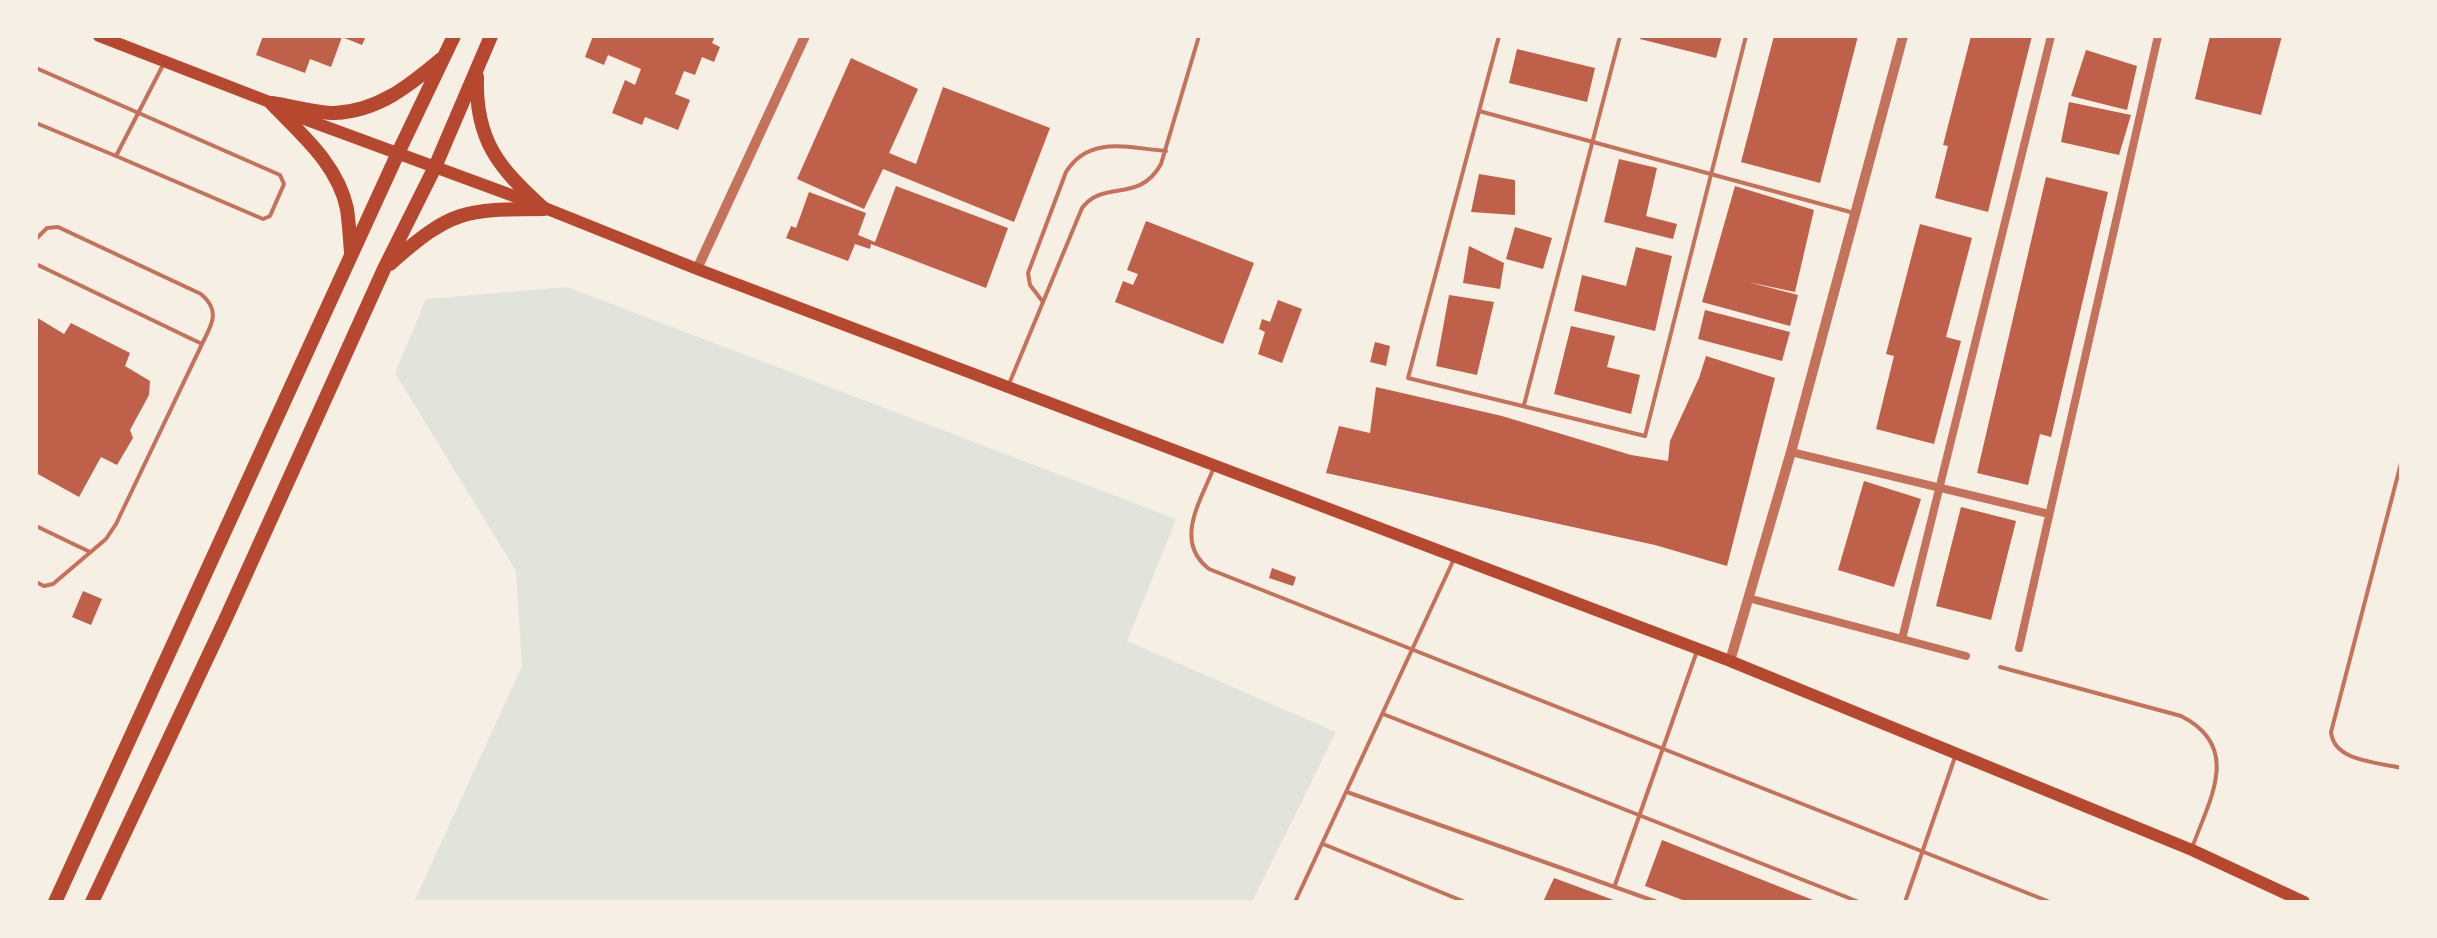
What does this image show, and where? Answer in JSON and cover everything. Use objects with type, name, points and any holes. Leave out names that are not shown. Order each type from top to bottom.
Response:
[{"type":"main road","points":[[99,36],[272,103],[291,114],[1730,661],[2192,850],[2304,902]]},
{"type":"main road","points":[[55,900],[454,36]]},
{"type":"main road","points":[[93,901],[226,618],[384,269],[435,167],[491,36]]},
{"type":"main road","points":[[272,103],[333,113],[356,110],[402,91],[447,54]]},
{"type":"main road","points":[[477,67],[476,102],[494,156],[511,179],[544,209]]},
{"type":"main road","points":[[272,103],[305,137],[336,179],[346,208],[352,256]]},
{"type":"main road","points":[[384,269],[418,239],[452,217],[487,209],[544,209]]},
{"type":"street","points":[[697,269],[805,36]]},
{"type":"street","points":[[1730,661],[1857,214],[1903,36]]},
{"type":"street","points":[[1902,639],[2051,36]]},
{"type":"street","points":[[2019,648],[2158,36]]},
{"type":"street","points":[[1791,452],[2049,514]]},
{"type":"street","points":[[1748,598],[1966,656]]},
{"type":"lane","points":[[1008,386],[1076,219],[1088,200],[1142,186],[1156,174],[1167,151],[1199,36]]},
{"type":"lane","points":[[1499,36],[1408,378],[1645,436],[1746,36]]},
{"type":"lane","points":[[1524,406],[1620,36]]},
{"type":"lane","points":[[116,156],[164,63]]},
{"type":"lane","points":[[36,68],[280,175],[284,184],[270,216],[263,219],[36,123]]},
{"type":"lane","points":[[1479,111],[1857,214]]},
{"type":"lane","points":[[1043,302],[1030,285],[1029,268],[1066,172],[1074,159],[1085,150],[1099,147],[1167,151]]},
{"type":"lane","points":[[36,239],[47,228],[58,227],[201,294],[215,312],[116,524],[106,539],[53,584],[44,586],[36,582]]},
{"type":"lane","points":[[36,264],[202,344]]},
{"type":"lane","points":[[2401,463],[2331,732],[2334,744],[2342,753],[2401,768]]},
{"type":"lane","points":[[1215,465],[1190,530],[1193,551],[1209,569],[2050,902]]},
{"type":"lane","points":[[36,526],[90,552]]},
{"type":"lane","points":[[1295,902],[1455,557]]},
{"type":"lane","points":[[1614,886],[1698,649]]},
{"type":"lane","points":[[2000,667],[2181,716],[2202,730],[2215,750],[2218,775],[2192,850]]},
{"type":"lane","points":[[1383,714],[1859,902]]},
{"type":"lane","points":[[1905,902],[1955,755]]},
{"type":"lane","points":[[1347,792],[1657,902]]},
{"type":"lane","points":[[1322,844],[1465,902]]},
{"type":"shaded area","points":[[567,287],[1176,519],[1127,641],[1336,732],[1252,902],[414,902],[522,666],[516,571],[395,373],[426,299]]},
{"type":"building","points":[[263,36],[366,36],[362,45],[342,37],[331,67],[310,59],[305,73],[256,55]]},
{"type":"building","points":[[593,36],[715,36],[712,43],[720,47],[714,62],[702,57],[695,75],[684,71],[675,94],[690,100],[678,130],[645,117],[642,125],[612,113],[625,80],[635,85],[641,69],[608,55],[604,65],[585,57]]},
{"type":"building","points":[[1641,36],[1722,36],[1716,58],[1640,39]]},
{"type":"building","points":[[1774,36],[1858,36],[1820,183],[1741,162]]},
{"type":"building","points":[[1971,36],[2032,36],[1988,212],[1935,198],[1948,146],[1943,145]]},
{"type":"building","points":[[2210,36],[2282,36],[2261,115],[2195,99]]},
{"type":"building","points":[[1517,49],[1595,68],[1587,102],[1509,83]]},
{"type":"building","points":[[2086,50],[2137,66],[2127,110],[2071,96]]},
{"type":"building","points":[[851,58],[918,89],[889,153],[916,164],[943,87],[1050,128],[1014,222],[883,169],[864,209],[797,179]]},
{"type":"building","points":[[2069,102],[2131,115],[2119,155],[2061,142]]},
{"type":"building","points":[[1619,159],[1657,168],[1646,216],[1677,224],[1673,239],[1604,222]]},
{"type":"building","points":[[1479,174],[1515,180],[1515,215],[1471,212]]},
{"type":"building","points":[[2046,177],[2108,192],[2051,437],[2040,434],[2028,485],[1977,473]]},
{"type":"building","points":[[896,186],[1008,228],[986,288],[871,244],[870,249],[855,244],[848,261],[786,238],[791,226],[796,228],[809,192],[866,213],[858,235],[875,242]]},
{"type":"building","points":[[1735,186],[1814,210],[1795,292],[1748,282],[1798,295],[1790,326],[1702,302]]},
{"type":"building","points":[[1146,221],[1254,263],[1223,344],[1115,302],[1123,281],[1133,285],[1138,274],[1127,270]]},
{"type":"building","points":[[1920,224],[1972,238],[1946,337],[1961,341],[1934,444],[1876,429],[1894,356],[1886,354]]},
{"type":"building","points":[[1515,227],[1552,238],[1543,269],[1506,259]]},
{"type":"building","points":[[1469,246],[1504,263],[1500,289],[1463,283]]},
{"type":"building","points":[[1636,247],[1672,256],[1655,331],[1574,311],[1582,275],[1626,286]]},
{"type":"building","points":[[1449,295],[1494,302],[1477,375],[1436,366]]},
{"type":"building","points":[[1278,300],[1302,309],[1282,363],[1258,354],[1265,332],[1259,329],[1262,319],[1270,322]]},
{"type":"building","points":[[1705,310],[1790,332],[1782,361],[1698,339]]},
{"type":"building","points":[[36,317],[64,334],[71,323],[130,353],[125,366],[150,381],[149,395],[130,430],[133,438],[117,465],[101,457],[79,497],[36,473]]},
{"type":"building","points":[[1571,326],[1615,336],[1607,367],[1640,375],[1631,414],[1554,394]]},
{"type":"building","points":[[1375,342],[1390,346],[1386,366],[1370,362]]},
{"type":"building","points":[[1706,356],[1775,378],[1727,566],[1655,545],[1326,473],[1339,426],[1370,433],[1376,387],[1502,416],[1631,455],[1668,461],[1670,441]]},
{"type":"building","points":[[1864,481],[1921,499],[1894,587],[1838,570]]},
{"type":"building","points":[[1961,507],[2016,521],[1991,620],[1936,606]]},
{"type":"building","points":[[1272,568],[1296,577],[1293,586],[1269,578]]},
{"type":"building","points":[[83,591],[102,599],[91,625],[72,617]]},
{"type":"building","points":[[1662,840],[1818,902],[1688,902],[1645,886]]},
{"type":"building","points":[[1554,878],[1619,902],[1543,902]]}]
